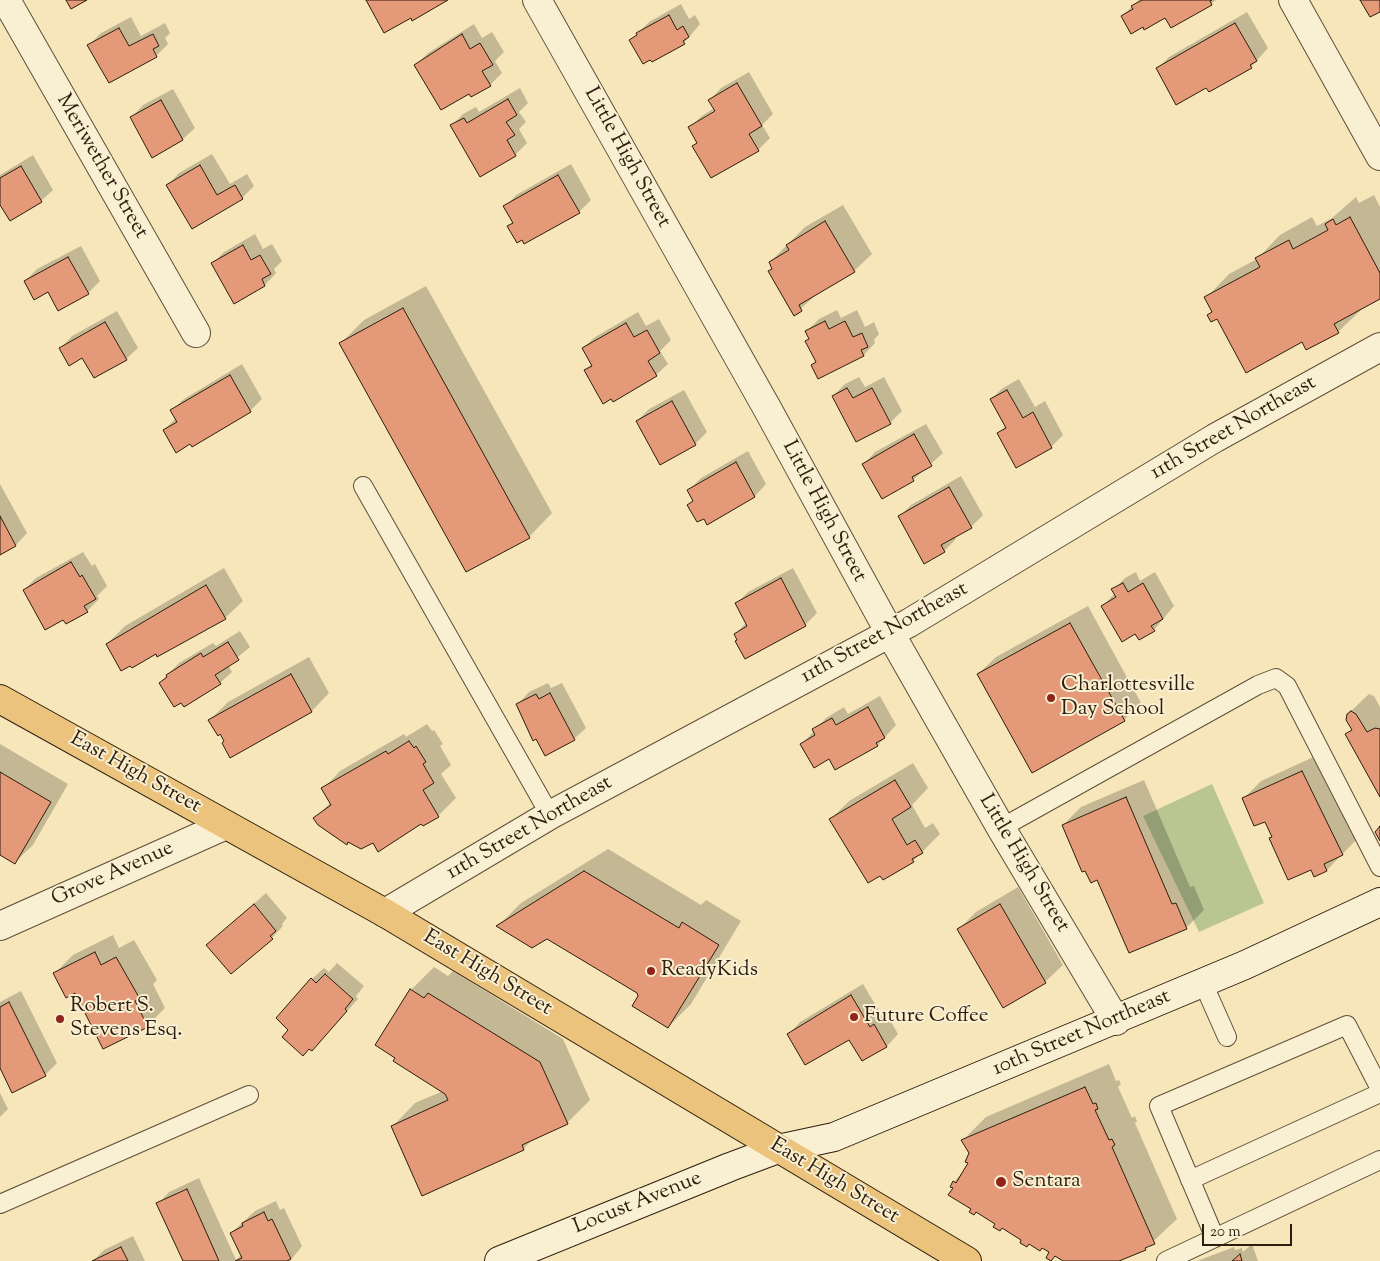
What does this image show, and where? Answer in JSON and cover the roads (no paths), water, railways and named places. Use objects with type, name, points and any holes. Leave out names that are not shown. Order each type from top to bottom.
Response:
[{"type":"main road","name":"East High Street","points":[[0,699],[385,913],[966,1261]]},
{"type":"street","name":"Meriwether Street","points":[[6,0],[196,333]]},
{"type":"street","name":"Little High Street","points":[[537,0],[767,408],[890,633],[1001,828],[1116,1021]]},
{"type":"street","points":[[1293,0],[1380,156]]},
{"type":"street","name":"11th Street Northeast","points":[[385,913],[550,815],[890,633],[1215,438],[1380,347]]},
{"type":"street","name":"Grove Avenue","points":[[0,926],[226,825]]},
{"type":"street","name":"10th Street Northeast","points":[[778,1150],[834,1137],[1116,1021],[1380,902]]},
{"type":"street","name":"Locust Avenue","points":[[499,1261],[701,1178],[778,1150]]},
{"type":"lane","points":[[363,486],[550,815]]},
{"type":"lane","points":[[1001,828],[1258,685],[1276,678],[1287,686],[1380,867]]},
{"type":"lane","points":[[1203,983],[1227,1037]]},
{"type":"lane","points":[[1190,1180],[1380,1091],[1347,1025],[1159,1106],[1190,1180],[1215,1238]]},
{"type":"lane","points":[[0,1204],[250,1095]]},
{"type":"lane","points":[[1166,1261],[1380,1160]]},
{"type":"place","name":"Charlottesville Day School","points":[[1051,698]]},
{"type":"place","name":"ReadyKids","points":[[651,971]]},
{"type":"place","name":"Future Coffee","points":[[854,1017]]},
{"type":"place","name":"Robert S. Stevens Esq.","points":[[60,1019]]},
{"type":"place","name":"Sentara","points":[[1001,1182]]}]
